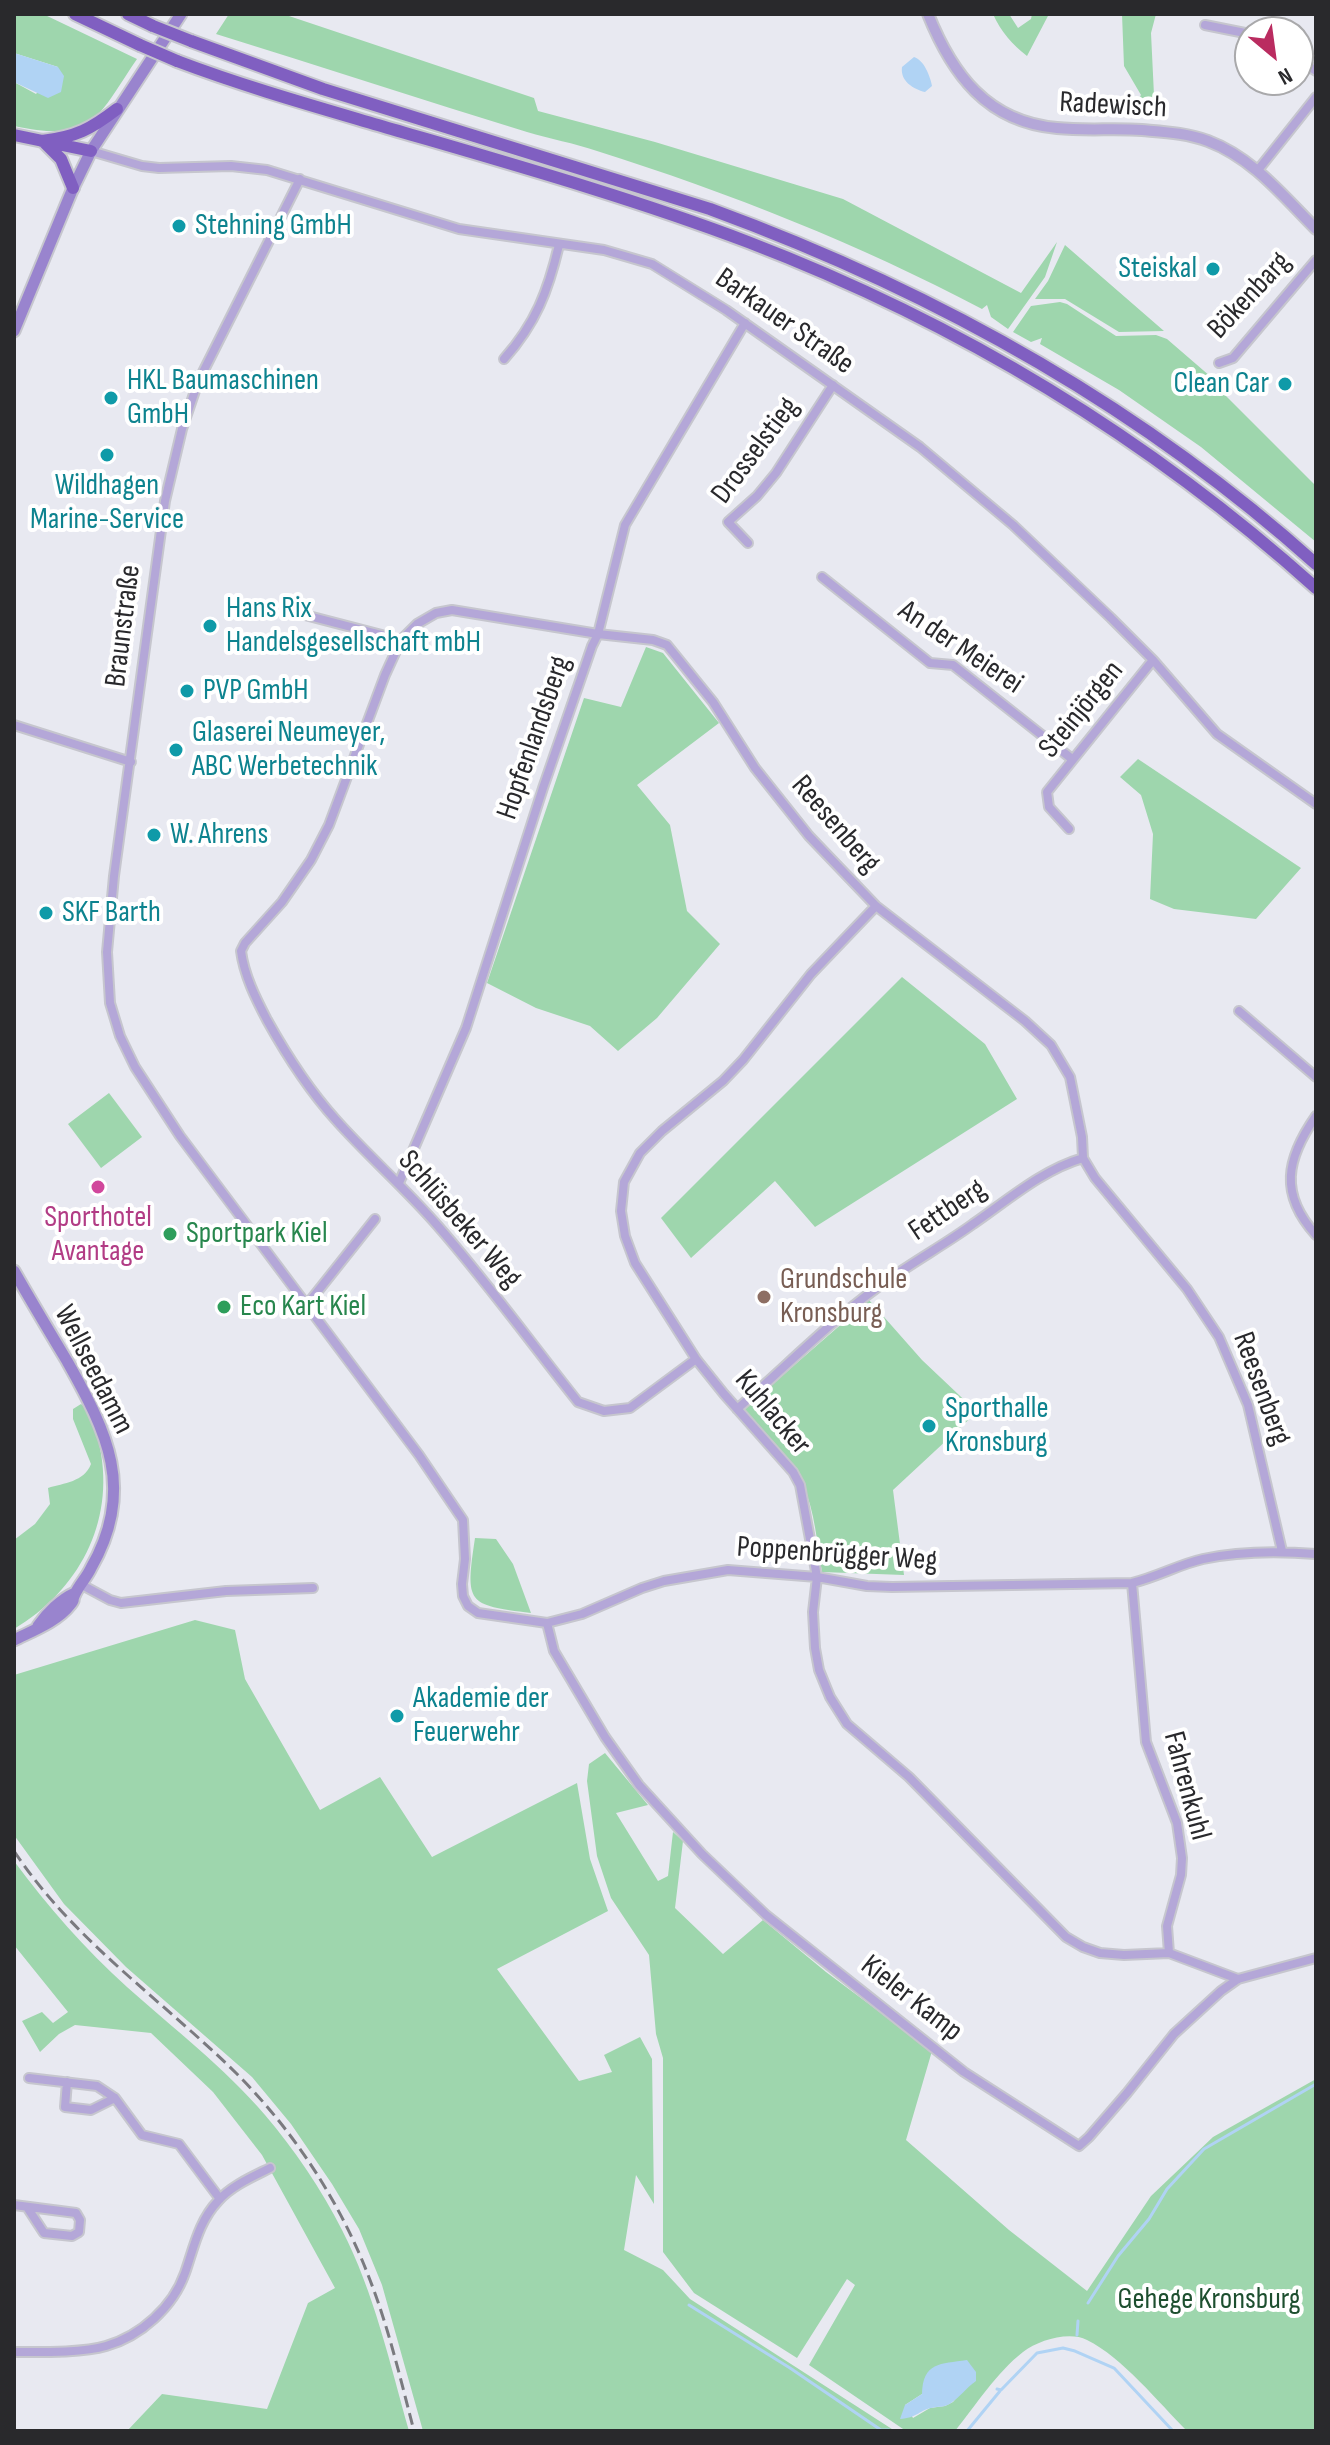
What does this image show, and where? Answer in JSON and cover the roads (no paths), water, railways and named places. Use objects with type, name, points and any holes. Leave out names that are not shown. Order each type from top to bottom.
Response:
[{"type":"highway","points":[[75,14],[177,61],[258,90],[688,221],[846,282],[990,354],[1075,404],[1193,486],[1316,588]]},
{"type":"highway","points":[[128,14],[191,41],[323,89],[710,209],[884,280],[1036,360],[1144,429],[1242,501],[1316,564]]},
{"type":"highway","points":[[42,141],[80,134],[117,109]]},
{"type":"highway","points":[[14,135],[91,151]]},
{"type":"highway","points":[[42,141],[61,159],[73,188]]},
{"type":"main road","points":[[14,331],[91,151],[181,14]]},
{"type":"main road","name":"Wellseedamm","points":[[14,1271],[88,1399],[106,1439],[114,1480],[112,1514],[99,1554],[79,1589],[66,1597],[38,1626],[14,1640]]},
{"type":"street","name":"Radewisch","points":[[928,14],[942,49],[961,76],[984,99],[1016,119],[1057,128],[1193,136],[1218,145],[1258,170],[1316,229]]},
{"type":"street","points":[[1205,25],[1234,31]]},
{"type":"street","points":[[1258,170],[1316,97]]},
{"type":"street","name":"Barkauer Straße","points":[[91,151],[150,167],[241,166],[267,170],[449,227],[604,250],[652,264],[745,323],[920,447],[1013,525],[1153,660],[1217,734],[1316,804]]},
{"type":"street","name":"Braunstraße","points":[[300,179],[198,382],[182,429],[165,501],[114,876],[107,952],[110,1003],[120,1036],[153,1095],[188,1147],[419,1455],[463,1520],[463,1596]]},
{"type":"street","points":[[504,359],[521,340],[542,304],[559,245]]},
{"type":"street","name":"Bökenbarg","points":[[1219,363],[1233,358],[1316,260]]},
{"type":"street","name":"Hopfenlandsberg","points":[[399,1183],[466,1028],[543,788],[598,634],[625,525],[745,323]]},
{"type":"street","name":"Drosselstieg","points":[[748,543],[728,522],[757,496],[776,473],[833,385]]},
{"type":"street","name":"An der Meierei","points":[[822,577],[930,663],[953,665],[1072,759]]},
{"type":"street","name":"Reesenberg","points":[[241,951],[282,902],[317,848],[329,825],[385,675],[401,640],[417,624],[436,613],[452,610],[653,640],[667,645],[713,702],[755,768],[809,836],[876,906],[1025,1021],[1051,1045],[1070,1077],[1083,1158],[1095,1178],[1187,1289],[1219,1337],[1248,1405],[1282,1551]]},
{"type":"street","points":[[301,614],[401,640]]},
{"type":"street","name":"Steinjörgen","points":[[1069,829],[1049,807],[1047,792],[1153,660]]},
{"type":"street","points":[[14,725],[131,762]]},
{"type":"street","name":"Kuhlacker","points":[[876,906],[811,974],[723,1081],[640,1153],[624,1182],[621,1211],[625,1236],[635,1263],[696,1359],[793,1472],[800,1485],[817,1577],[813,1612],[815,1648],[825,1684],[847,1724],[909,1777],[1066,1937],[1100,1953],[1169,1953],[1238,1979]]},
{"type":"street","name":"Schlüsbeker Weg","points":[[241,951],[261,1008],[305,1083],[337,1121],[399,1183],[483,1281],[578,1402],[604,1411],[630,1408],[696,1359]]},
{"type":"street","points":[[1239,1011],[1316,1077]]},
{"type":"street","points":[[1316,1116],[1299,1142],[1289,1183],[1295,1204],[1316,1235]]},
{"type":"street","name":"Fettberg","points":[[737,1409],[890,1278],[947,1243],[1021,1190],[1065,1163],[1083,1158]]},
{"type":"street","points":[[306,1306],[375,1219]]},
{"type":"street","name":"Poppenbrügger Weg","points":[[463,1596],[468,1606],[478,1613],[547,1623],[582,1614],[653,1585],[728,1570],[892,1587],[1132,1583],[1200,1560],[1234,1554],[1282,1551],[1316,1554]]},
{"type":"street","name":"Fahrenkuhl","points":[[1132,1583],[1146,1742],[1177,1823],[1182,1858],[1181,1875],[1167,1926],[1169,1953]]},
{"type":"street","points":[[79,1589],[121,1603],[226,1591],[313,1588]]},
{"type":"street","name":"Kieler Kamp","points":[[547,1623],[554,1651],[605,1737],[639,1785],[702,1854],[766,1915],[964,2072],[1079,2146],[1118,2104],[1174,2034],[1221,1991],[1238,1979],[1316,1958]]},
{"type":"street","points":[[29,2078],[97,2086],[115,2098],[142,2135],[179,2144],[220,2199]]},
{"type":"street","points":[[67,2082],[65,2107],[91,2110],[115,2098]]},
{"type":"street","points":[[14,2352],[105,2346],[132,2335],[158,2316],[179,2287],[197,2234],[220,2199],[244,2181],[270,2168]]},
{"type":"street","points":[[14,2205],[76,2213],[80,2220],[79,2232],[72,2236],[44,2233],[27,2207]]},
{"type":"water","points":[[14,53],[58,67],[64,76],[61,92],[48,98],[14,82]]},
{"type":"water","points":[[914,57],[924,65],[930,78],[932,86],[925,92],[912,86],[903,76],[902,67]]},
{"type":"water","points":[[967,2360],[976,2372],[976,2381],[957,2398],[946,2406],[900,2419],[905,2405],[922,2394],[930,2370],[941,2364]]},
{"type":"waterway","points":[[1088,2303],[1167,2189],[1204,2149],[1316,2084]]},
{"type":"waterway","points":[[689,2305],[881,2430],[889,2430]]},
{"type":"waterway","points":[[1077,2335],[1078,2321]]},
{"type":"waterway","points":[[997,2389],[1001,2390],[1037,2353],[1063,2348],[1114,2368],[1173,2431]]},
{"type":"waterway","points":[[967,2431],[1000,2391]]},
{"type":"railway","points":[[14,1851],[37,1883],[90,1941],[257,2095],[314,2169],[345,2223],[370,2280],[414,2431]]},
{"type":"place","name":"Stehning GmbH","points":[[179,226]]},
{"type":"place","name":"Steiskal","points":[[1213,269]]},
{"type":"place","name":"Clean Car","points":[[1285,384]]},
{"type":"place","name":"HKL Baumaschinen GmbH","points":[[111,398]]},
{"type":"place","name":"Wildhagen Marine-Service","points":[[107,455]]},
{"type":"place","name":"Hans Rix Handelsgesellschaft mbH","points":[[210,626]]},
{"type":"place","name":"PVP GmbH","points":[[187,691]]},
{"type":"place","name":"Glaserei Neumeyer, ABC Werbetechnik","points":[[176,750]]},
{"type":"place","name":"W. Ahrens","points":[[154,835]]},
{"type":"place","name":"SKF Barth","points":[[46,913]]},
{"type":"place","name":"Sporthotel Avantage","points":[[98,1187]]},
{"type":"place","name":"Sportpark Kiel","points":[[170,1234]]},
{"type":"place","name":"Grundschule Kronsburg","points":[[764,1297]]},
{"type":"place","name":"Eco Kart Kiel","points":[[224,1307]]},
{"type":"place","name":"Sporthalle Kronsburg","points":[[929,1426]]},
{"type":"place","name":"Akademie der Feuerwehr","points":[[397,1716]]},
{"type":"park label","name":"Gehege Kronsburg","points":[[1209,2300]]}]
